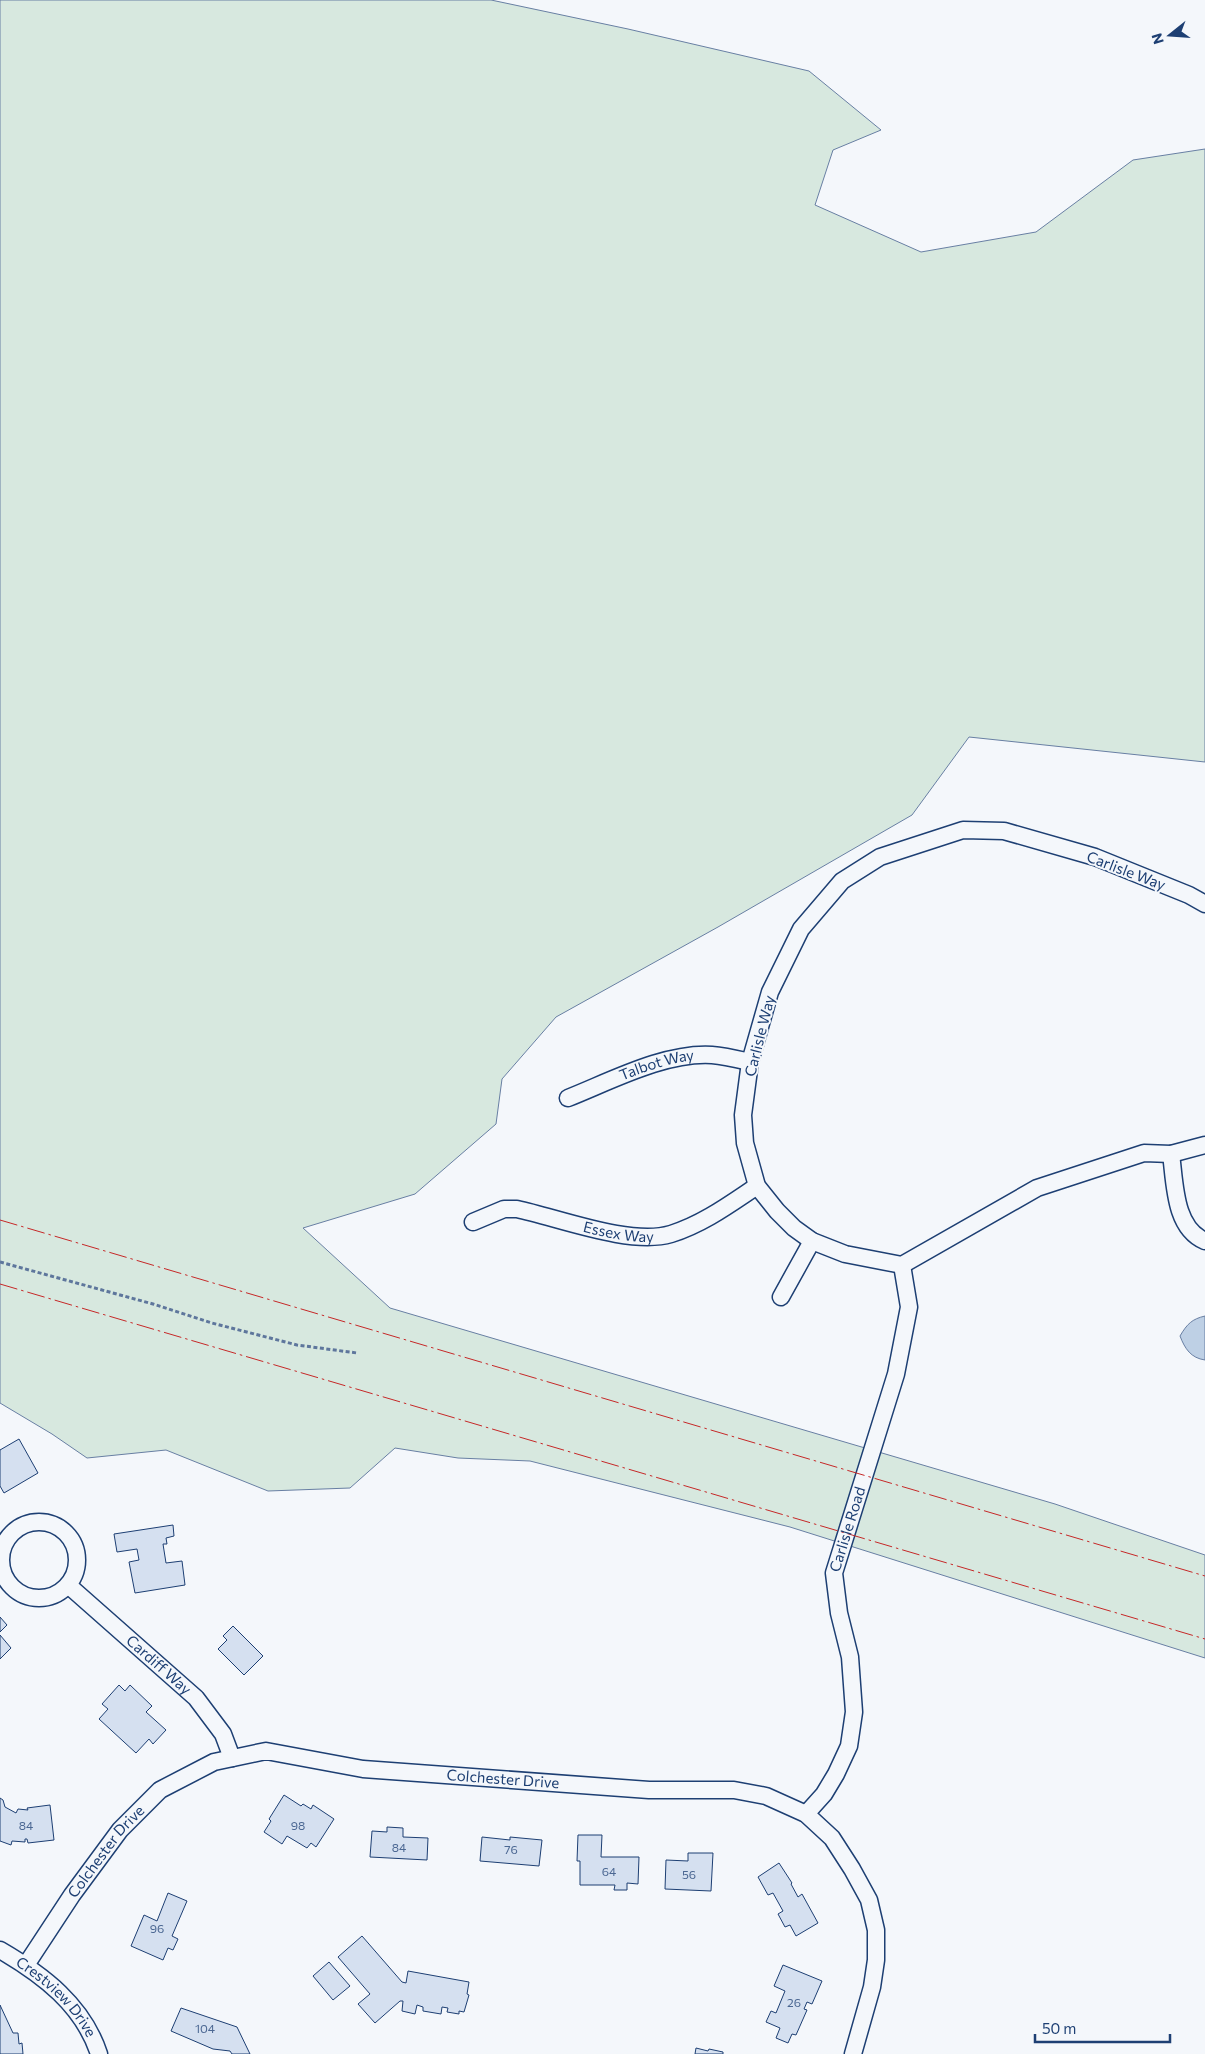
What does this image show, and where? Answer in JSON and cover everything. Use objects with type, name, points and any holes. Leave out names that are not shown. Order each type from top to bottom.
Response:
[{"type":"street","name":"Carlisle Way","points":[[902,1265],[846,1254],[812,1240],[794,1228],[777,1211],[758,1186],[745,1143],[743,1115],[750,1062],[770,992],[801,929],[842,881],[880,857],[963,830],[1004,831],[1095,857],[1189,895],[1205,904]]},
{"type":"street","name":"Talbot Way","points":[[568,1098],[645,1066],[670,1060],[710,1055],[750,1062]]},
{"type":"street","points":[[902,1265],[1037,1188],[1144,1153],[1171,1154],[1205,1145]]},
{"type":"street","points":[[1171,1154],[1180,1208],[1187,1227],[1198,1238],[1205,1241]]},
{"type":"street","name":"Essex Way","points":[[473,1222],[504,1209],[517,1209],[622,1234],[660,1236],[671,1234],[711,1216],[758,1186]]},
{"type":"street","points":[[781,1297],[812,1240]]},
{"type":"street","name":"Carlisle Road","points":[[806,1814],[824,1794],[849,1746],[854,1712],[850,1658],[839,1613],[834,1573],[896,1374],[909,1308],[902,1265]]},
{"type":"street","points":[[35,1522],[53,1524],[63,1530],[71,1540],[76,1551],[77,1563],[74,1575],[68,1585],[58,1594],[45,1598],[32,1598],[19,1593],[9,1584],[2,1573],[0,1560],[3,1546],[9,1536],[18,1528],[35,1522]]},
{"type":"street","name":"Cardiff Way","points":[[68,1585],[196,1698],[223,1734],[232,1758]]},
{"type":"street","name":"Colchester Drive","points":[[26,1965],[72,1895],[120,1830],[160,1790],[214,1762],[266,1751],[363,1769],[649,1790],[734,1790],[766,1796],[806,1814],[832,1838],[869,1900],[876,1930],[876,1960],[872,1987],[853,2054]]},
{"type":"street","name":"Crestview Drive","points":[[0,1950],[26,1965],[56,1988],[72,2005],[89,2030],[99,2054]]},
{"type":"path","points":[[0,1262],[152,1304],[212,1323],[297,1344],[357,1353]]},
{"type":"shaded area","points":[[0,0],[491,0],[628,29],[809,71],[881,130],[833,150],[815,205],[921,252],[1036,232],[1133,160],[1205,149],[1205,762],[969,737],[912,815],[718,927],[556,1017],[502,1079],[496,1124],[415,1194],[303,1228],[390,1308],[1055,1504],[1205,1555],[1205,1658],[790,1527],[530,1461],[458,1458],[395,1448],[350,1488],[268,1491],[166,1450],[87,1458],[52,1434],[0,1403]]},
{"type":"water","points":[[1205,1316],[1205,1360],[1189,1352],[1180,1336],[1190,1323]]},
{"type":"building","points":[[19,1439],[38,1473],[4,1493],[0,1486],[0,1450]]},
{"type":"building","points":[[173,1525],[174,1536],[166,1538],[167,1544],[163,1544],[166,1563],[182,1561],[185,1585],[135,1593],[129,1562],[139,1560],[137,1549],[117,1552],[114,1534]]},
{"type":"building","points":[[0,1617],[7,1625],[0,1632]]},
{"type":"building","points":[[233,1626],[263,1656],[244,1675],[218,1649],[227,1640],[223,1636]]},
{"type":"building","points":[[0,1635],[11,1648],[0,1659]]},
{"type":"building","points":[[119,1685],[125,1691],[130,1685],[152,1706],[146,1712],[166,1730],[153,1744],[149,1739],[136,1753],[99,1719],[108,1709],[102,1704]]},
{"type":"building","points":[[284,1795],[301,1806],[303,1804],[311,1809],[313,1805],[334,1819],[316,1847],[311,1843],[307,1848],[287,1836],[282,1844],[264,1832],[271,1821],[269,1819]]},
{"type":"building","points":[[0,1798],[3,1800],[5,1807],[16,1813],[18,1809],[28,1810],[27,1808],[50,1805],[54,1840],[28,1843],[27,1839],[25,1839],[25,1842],[12,1841],[11,1845],[0,1841]]},
{"type":"building","points":[[387,1827],[403,1828],[403,1837],[428,1838],[427,1860],[370,1857],[372,1831],[387,1832]]},
{"type":"building","points":[[578,1835],[602,1835],[601,1857],[639,1857],[638,1884],[627,1883],[627,1890],[614,1890],[615,1885],[580,1885],[580,1861],[577,1861]]},
{"type":"building","points":[[482,1837],[510,1840],[510,1837],[542,1840],[539,1866],[480,1861]]},
{"type":"building","points":[[688,1853],[713,1853],[711,1891],[665,1889],[666,1860],[688,1861]]},
{"type":"building","points":[[779,1863],[792,1883],[798,1897],[802,1894],[818,1923],[796,1936],[790,1925],[785,1927],[778,1914],[783,1911],[773,1893],[768,1895],[758,1877]]},
{"type":"building","points":[[168,1893],[187,1901],[172,1936],[178,1939],[173,1950],[168,1948],[163,1960],[131,1946],[144,1915],[157,1921]]},
{"type":"building","points":[[362,1936],[402,1982],[406,1983],[408,1971],[469,1982],[467,1994],[469,1995],[464,2012],[459,2011],[459,2014],[447,2012],[448,2008],[442,2007],[441,2014],[423,2011],[423,2007],[417,2005],[415,2014],[402,2011],[403,2001],[400,2001],[375,2023],[358,2004],[370,1994],[338,1957]]},
{"type":"building","points":[[329,1962],[350,1986],[333,2000],[313,1976]]},
{"type":"building","points":[[783,1965],[822,1981],[812,2004],[807,2002],[804,2009],[807,2010],[796,2035],[792,2034],[788,2043],[776,2038],[780,2028],[766,2022],[771,2011],[776,2013],[785,1991],[774,1986]]},
{"type":"building","points":[[0,2005],[13,2033],[18,2033],[19,2044],[22,2043],[23,2054],[0,2054]]},
{"type":"building","points":[[181,2008],[237,2027],[250,2054],[232,2054],[230,2051],[213,2049],[171,2031]]},
{"type":"building","points":[[696,2048],[723,2052],[723,2054],[695,2054]]},
{"type":"power","points":[[0,1220],[1205,1576]]},
{"type":"power","points":[[0,1284],[1205,1639]]}]
